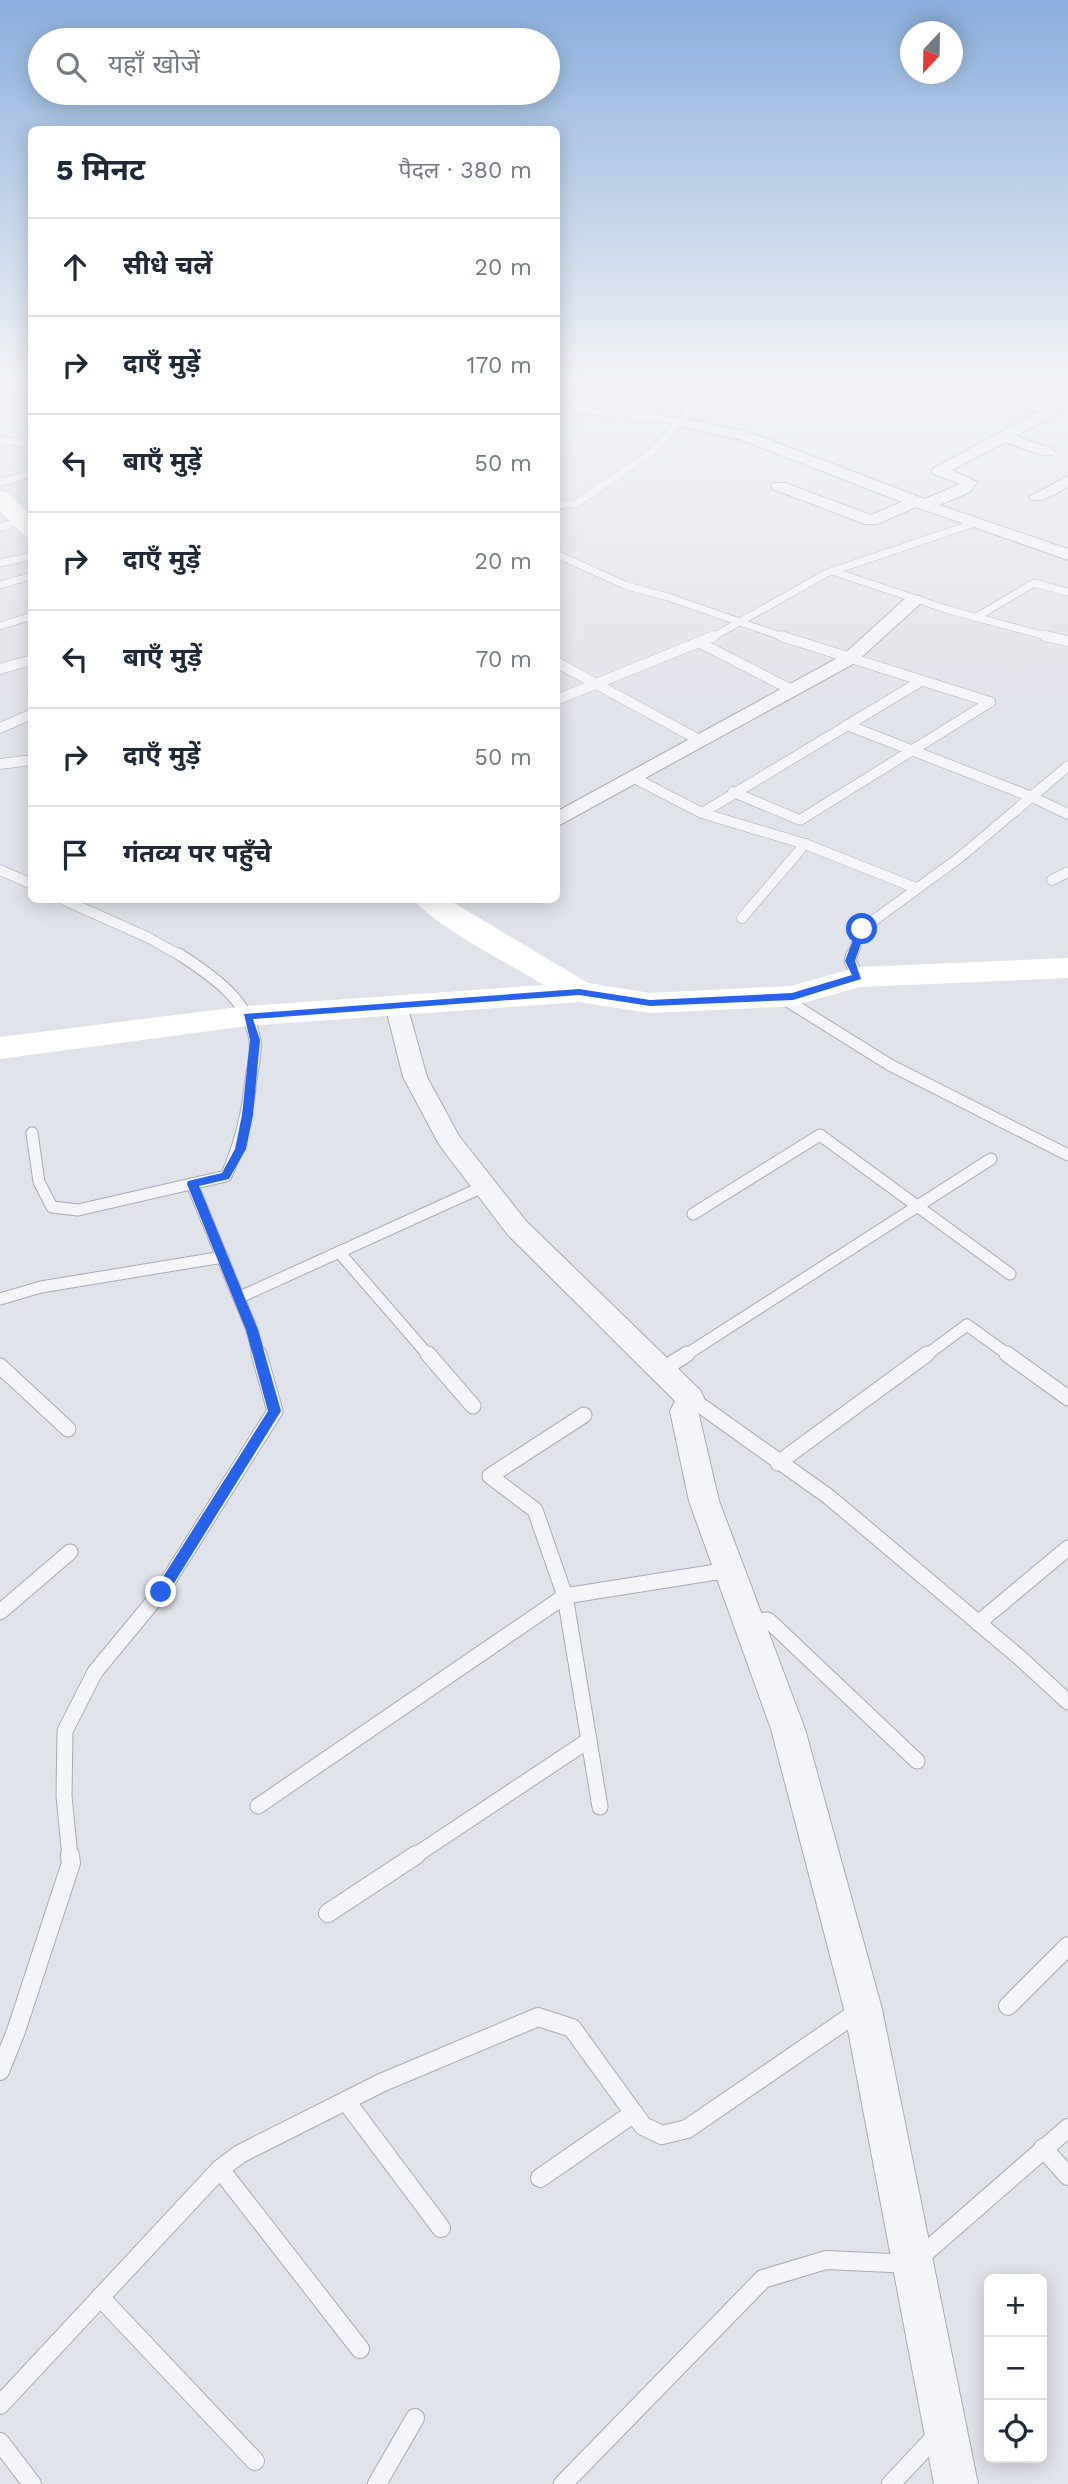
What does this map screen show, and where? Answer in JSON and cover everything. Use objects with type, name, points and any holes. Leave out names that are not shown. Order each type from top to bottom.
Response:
[{"type":"street","points":[[1,499],[27,526]]},
{"type":"street","points":[[813,499],[871,521],[934,499]]},
{"type":"street","points":[[910,499],[1068,555]]},
{"type":"street","points":[[560,816],[849,659],[914,600]]},
{"type":"street","points":[[434,903],[579,992]]},
{"type":"street","points":[[0,1048],[247,1016],[579,992],[650,1003],[780,997],[793,996],[858,977],[1068,968]]},
{"type":"street","points":[[396,1005],[415,1077],[449,1140],[517,1228],[690,1398],[684,1411],[704,1501],[788,1729],[863,2009],[956,2484]]},
{"type":"lane","points":[[560,505],[575,503],[581,499]]},
{"type":"lane","points":[[560,698],[700,643],[832,571],[975,523]]},
{"type":"lane","points":[[0,527],[27,526]]},
{"type":"lane","points":[[560,556],[626,586],[668,597],[849,659],[990,702],[800,820],[733,792]]},
{"type":"lane","points":[[0,563],[28,557]]},
{"type":"lane","points":[[832,571],[914,600],[1068,641]]},
{"type":"lane","points":[[0,585],[28,577]]},
{"type":"lane","points":[[975,618],[1034,583],[1068,592]]},
{"type":"lane","points":[[0,626],[28,617]]},
{"type":"lane","points":[[700,643],[792,691]]},
{"type":"lane","points":[[0,669],[28,661]]},
{"type":"lane","points":[[560,664],[701,741]]},
{"type":"lane","points":[[702,813],[921,681]]},
{"type":"lane","points":[[0,729],[28,716]]},
{"type":"lane","points":[[847,725],[1032,797],[1068,814]]},
{"type":"lane","points":[[0,764],[28,760]]},
{"type":"lane","points":[[858,977],[850,961],[862,929],[959,858],[1068,766]]},
{"type":"lane","points":[[634,778],[702,813],[805,844],[916,888]]},
{"type":"lane","points":[[741,918],[805,844]]},
{"type":"lane","points":[[0,870],[28,882]]},
{"type":"lane","points":[[1052,880],[1068,872]]},
{"type":"lane","points":[[32,1132],[39,1182],[52,1207],[78,1210],[226,1176],[240,1149],[247,1115],[255,1040],[247,1016],[218,979],[163,946],[70,903]]},
{"type":"lane","points":[[780,997],[890,1065],[1068,1155]]},
{"type":"lane","points":[[693,1214],[820,1135],[1010,1274]]},
{"type":"lane","points":[[662,1370],[991,1159]]},
{"type":"lane","points":[[0,2071],[16,2031],[71,1863],[64,1796],[65,1731],[95,1672],[161,1592],[275,1411],[240,1297],[192,1184]]},
{"type":"lane","points":[[240,1297],[485,1186]]},
{"type":"lane","points":[[339,1252],[472,1406]]},
{"type":"lane","points":[[0,1299],[41,1287],[223,1257]]},
{"type":"lane","points":[[778,1463],[967,1325],[1066,1393]]},
{"type":"lane","points":[[0,1366],[68,1429]]},
{"type":"lane","points":[[690,1398],[778,1463],[830,1497],[1068,1702]]},
{"type":"lane","points":[[584,1415],[490,1476],[535,1510],[565,1596],[600,1807]]},
{"type":"lane","points":[[978,1623],[1068,1548]]},
{"type":"lane","points":[[0,1612],[70,1552]]},
{"type":"lane","points":[[258,1806],[565,1596],[729,1569]]},
{"type":"lane","points":[[748,1622],[768,1620],[917,1761]]},
{"type":"lane","points":[[328,1913],[589,1740]]},
{"type":"lane","points":[[1008,2006],[1068,1946]]},
{"type":"lane","points":[[0,2405],[220,2169],[240,2154],[381,2083],[538,2017],[572,2028],[643,2126],[662,2135],[687,2129],[863,2009]]},
{"type":"lane","points":[[346,2101],[441,2228]]},
{"type":"lane","points":[[540,2178],[634,2113]]},
{"type":"lane","points":[[563,2484],[762,2279],[826,2260],[912,2264],[1068,2128]]},
{"type":"lane","points":[[1043,2148],[1068,2176]]},
{"type":"lane","points":[[220,2169],[360,2349]]},
{"type":"lane","points":[[100,2297],[255,2460]]},
{"type":"lane","points":[[377,2484],[415,2418]]},
{"type":"lane","points":[[891,2484],[945,2427]]},
{"type":"lane","points":[[0,2442],[32,2484]]},
{"type":"route","points":[[161,1592],[275,1411],[252,1330],[232,1275],[192,1184],[226,1176],[240,1149],[247,1115],[255,1040],[247,1016],[579,992],[650,1003],[793,996],[858,977],[850,961],[862,929]]}]
